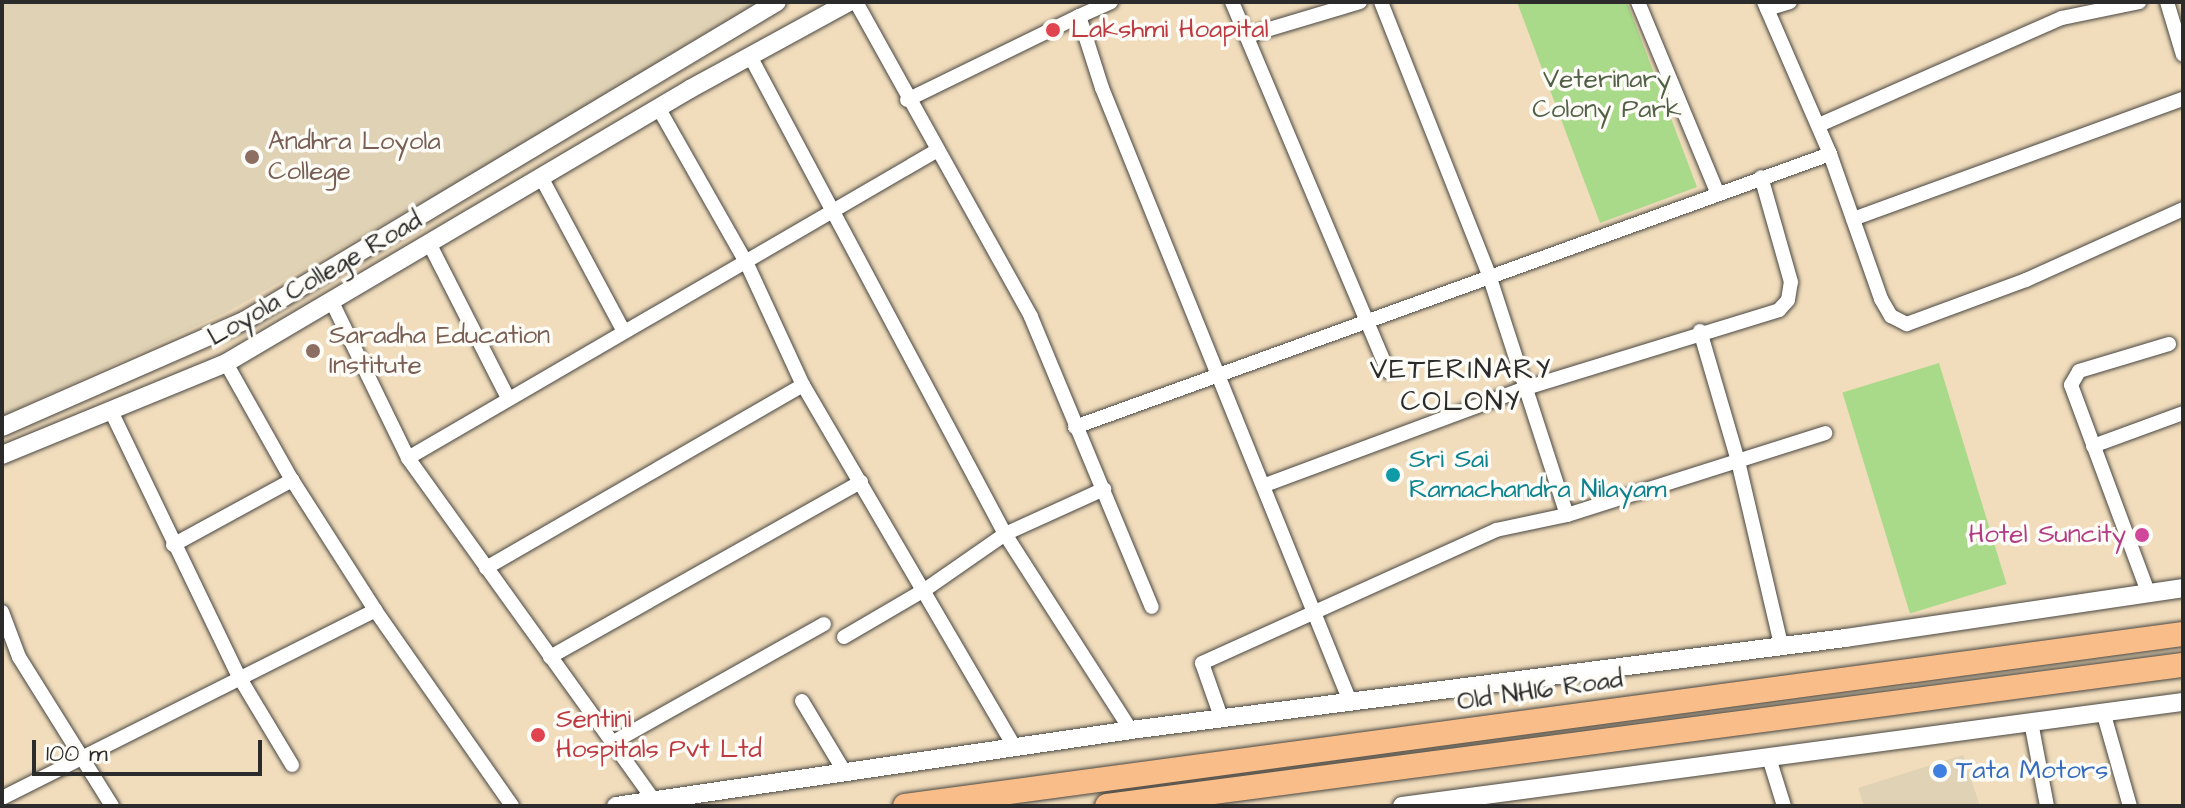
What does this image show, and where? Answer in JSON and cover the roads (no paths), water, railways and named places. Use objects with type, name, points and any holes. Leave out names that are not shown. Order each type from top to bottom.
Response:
[{"type":"main road","name":"Old NH16 Road","points":[[905,806],[2183,634]]},
{"type":"main road","points":[[1107,806],[2183,665]]},
{"type":"street","name":"Loyola College Road","points":[[2,427],[244,321],[777,2]]},
{"type":"street","name":"Loyola College Road","points":[[2,455],[226,363],[541,177],[849,2]]},
{"type":"street","points":[[856,2],[907,100],[1031,317],[1152,607]]},
{"type":"street","points":[[907,100],[1111,2]]},
{"type":"street","points":[[1232,2],[1388,371]]},
{"type":"street","points":[[1246,36],[1360,2]]},
{"type":"street","points":[[1381,2],[1489,275],[1567,515]]},
{"type":"street","points":[[1638,2],[1718,194]]},
{"type":"street","points":[[1790,2],[1766,6],[1819,125],[1881,299],[1891,316],[1907,324],[1925,322],[2183,209]]},
{"type":"street","points":[[2056,2],[2062,18]]},
{"type":"street","points":[[1819,125],[2062,18],[2139,2]]},
{"type":"street","points":[[2167,2],[2183,55]]},
{"type":"street","points":[[1079,16],[1102,88],[1222,375],[1349,699]]},
{"type":"street","points":[[750,56],[829,211],[1005,534],[1131,730]]},
{"type":"street","points":[[1853,219],[2183,99]]},
{"type":"street","points":[[659,109],[747,264],[803,385],[926,589],[1014,746]]},
{"type":"street","points":[[408,458],[623,330],[747,264],[829,211],[936,151]]},
{"type":"street","points":[[1075,427],[1830,154]]},
{"type":"street","points":[[541,177],[623,330]]},
{"type":"street","points":[[1265,485],[1526,388],[1700,331],[1779,310],[1788,300],[1791,282],[1761,177]]},
{"type":"street","points":[[429,243],[508,398]]},
{"type":"street","points":[[331,300],[408,458],[653,799]]},
{"type":"street","points":[[1700,331],[1738,461],[1781,644]]},
{"type":"street","points":[[2148,592],[2093,446],[2073,377],[2169,344]]},
{"type":"street","points":[[226,363],[292,480],[375,610],[512,806]]},
{"type":"street","points":[[486,568],[803,385]]},
{"type":"street","points":[[110,409],[238,675],[292,765]]},
{"type":"street","points":[[2093,446],[2183,413]]},
{"type":"street","points":[[1221,717],[1202,663],[1496,530],[1567,515],[1825,433]]},
{"type":"street","points":[[173,545],[292,480]]},
{"type":"street","points":[[550,657],[861,482]]},
{"type":"street","points":[[844,637],[926,589],[1005,534],[1104,489]]},
{"type":"street","points":[[616,806],[1349,699],[1781,644],[2183,588]]},
{"type":"street","points":[[2,798],[238,675],[375,610]]},
{"type":"street","points":[[2,612],[19,657],[112,806]]},
{"type":"street","points":[[612,743],[824,624]]},
{"type":"street","points":[[802,701],[844,771]]},
{"type":"street","points":[[1402,806],[1770,761],[2183,702]]},
{"type":"street","points":[[2104,715],[2130,806]]},
{"type":"street","points":[[2031,722],[2047,806]]},
{"type":"street","points":[[1770,761],[1784,806]]},
{"type":"place","name":"Lakshmi Hoapital","points":[[1053,30]]},
{"type":"place","name":"Andhra Loyola College","points":[[252,157]]},
{"type":"place","name":"Saradha Education Institute","points":[[313,351]]},
{"type":"place","name":"Sri Sai Ramachandra Nilayam","points":[[1393,475]]},
{"type":"place","name":"Hotel Suncity","points":[[2142,535]]},
{"type":"place","name":"Sentini Hospitals Pvt Ltd","points":[[538,735]]},
{"type":"place","name":"Tata Motors","points":[[1940,771]]},
{"type":"district","name":"VETERINARY COLONY","points":[[1461,386]]},
{"type":"park label","name":"Veterinary Colony Park","points":[[1607,95]]}]
